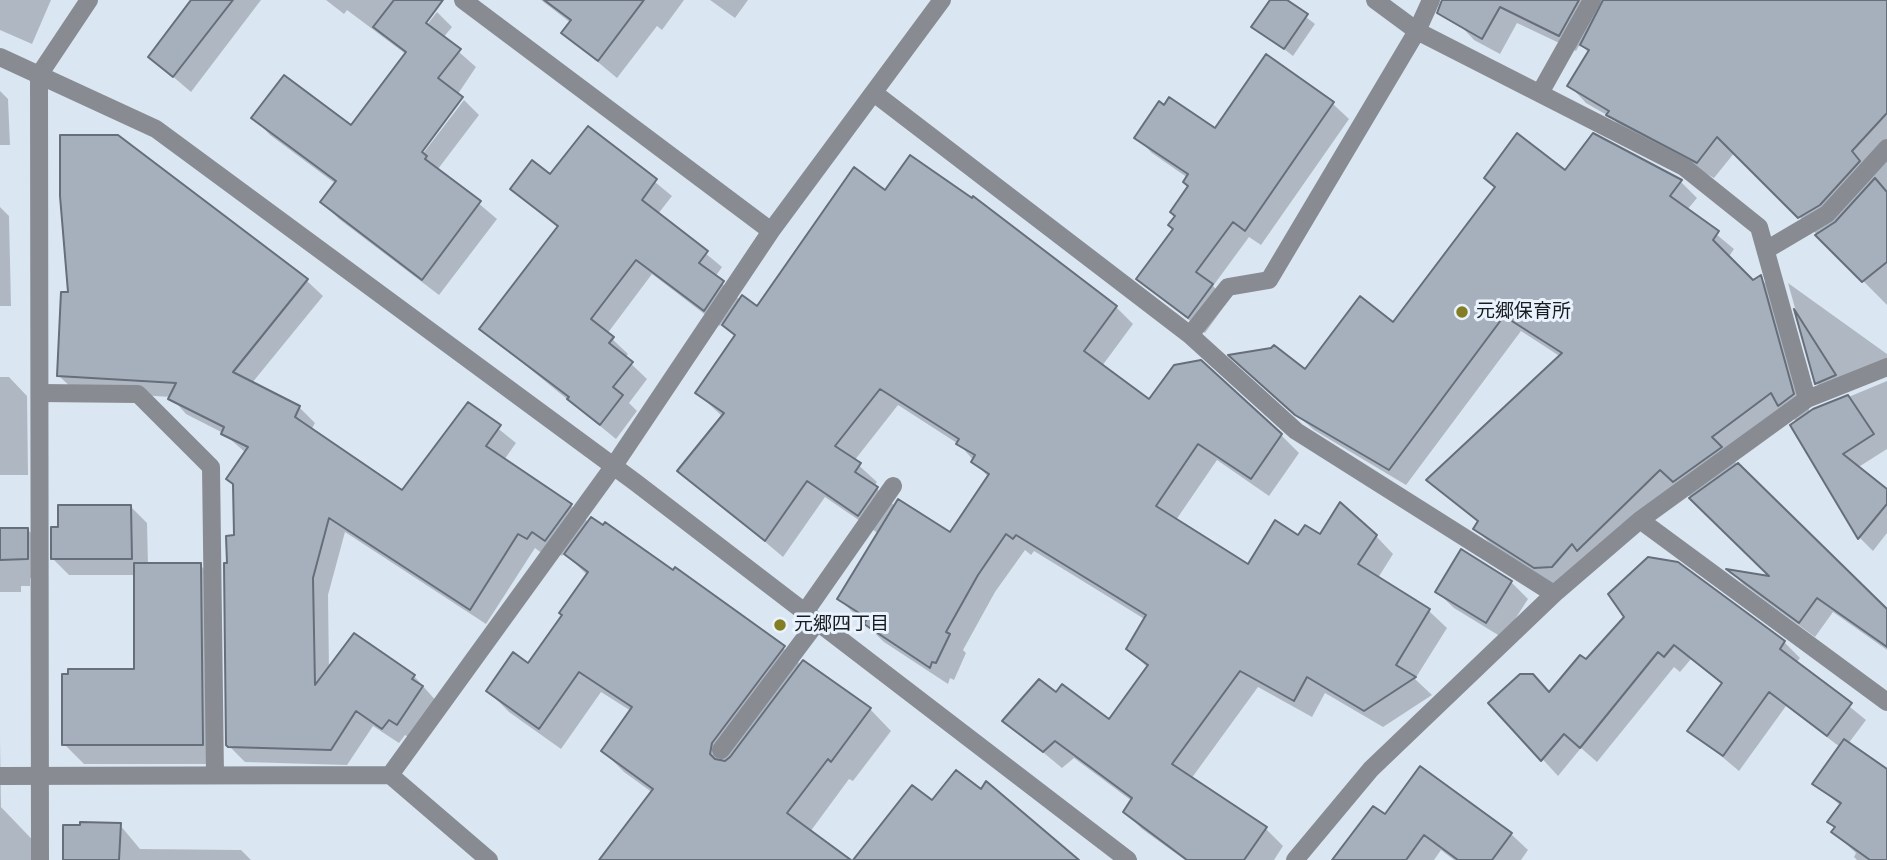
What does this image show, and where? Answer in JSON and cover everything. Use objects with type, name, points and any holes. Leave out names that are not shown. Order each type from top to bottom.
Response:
[{"type":"street","points":[[40,860],[39,75],[89,0]]},
{"type":"street","points":[[463,0],[772,231]]},
{"type":"street","points":[[1375,0],[1417,31],[1684,167],[1759,227],[1807,399]]},
{"type":"street","points":[[1190,335],[1228,287],[1269,280],[1417,31],[1430,0]]},
{"type":"street","points":[[1540,93],[1592,0]]},
{"type":"street","points":[[390,775],[613,467],[772,231],[874,93],[934,3]]},
{"type":"street","points":[[0,57],[156,129],[613,467],[811,617],[1118,857]]},
{"type":"street","points":[[874,93],[1190,335],[1296,430],[1554,594]]},
{"type":"street","points":[[1766,250],[1827,214],[1887,149]]},
{"type":"street","points":[[1295,860],[1371,769],[1554,594],[1640,520],[1807,399],[1887,366]]},
{"type":"street","points":[[40,393],[138,394],[211,467],[215,775]]},
{"type":"street","points":[[721,750],[811,617],[893,486]]},
{"type":"street","points":[[1640,520],[1887,702]]},
{"type":"street","points":[[0,776],[390,775],[489,860]]},
{"type":"building","points":[[191,0],[233,0],[173,77],[148,57]]},
{"type":"building","points":[[394,0],[443,0],[426,23],[461,49],[438,78],[463,97],[422,152],[427,156],[425,159],[481,201],[422,280],[320,202],[336,181],[251,118],[284,75],[351,125],[406,52],[373,27]]},
{"type":"building","points":[[544,0],[644,0],[598,61],[561,33],[571,20]]},
{"type":"building","points":[[1270,0],[1287,0],[1308,14],[1284,49],[1251,27]]},
{"type":"building","points":[[1442,0],[1579,0],[1559,36],[1500,7],[1482,39],[1437,13]]},
{"type":"building","points":[[1603,0],[1887,0],[1887,113],[1852,151],[1860,161],[1820,205],[1798,218],[1717,137],[1697,163],[1606,115],[1609,111],[1567,86],[1589,50],[1580,45]]},
{"type":"building","points":[[1266,54],[1334,102],[1245,231],[1233,222],[1196,272],[1213,284],[1188,318],[1136,279],[1173,229],[1168,225],[1175,216],[1170,212],[1188,186],[1183,182],[1188,174],[1134,138],[1159,101],[1164,105],[1169,97],[1215,128]]},
{"type":"building","points":[[588,126],[657,179],[642,200],[708,251],[699,263],[724,281],[704,311],[636,260],[591,319],[614,337],[609,343],[633,362],[613,387],[623,395],[600,425],[567,399],[569,397],[479,329],[558,226],[510,189],[532,160],[550,174]]},
{"type":"building","points":[[1517,133],[1565,170],[1593,133],[1682,180],[1670,196],[1719,231],[1713,240],[1753,280],[1761,275],[1794,394],[1778,406],[1771,393],[1712,437],[1722,447],[1673,482],[1660,470],[1577,551],[1572,544],[1552,567],[1534,568],[1473,529],[1478,521],[1426,480],[1562,353],[1504,316],[1389,470],[1295,415],[1228,355],[1271,348],[1274,345],[1305,369],[1360,296],[1393,322],[1495,187],[1484,178]]},
{"type":"building","points":[[60,135],[118,135],[308,279],[233,372],[300,406],[295,417],[402,490],[468,402],[501,425],[486,446],[572,504],[545,541],[532,532],[527,539],[518,534],[470,610],[329,518],[313,578],[315,685],[354,633],[415,675],[412,679],[423,686],[397,725],[389,720],[382,729],[356,711],[331,750],[226,745],[224,563],[227,563],[226,536],[234,535],[233,484],[226,479],[248,447],[221,434],[224,427],[168,399],[176,383],[57,376],[61,292],[68,292],[60,196]]},
{"type":"building","points":[[910,155],[972,198],[973,196],[1117,306],[1084,351],[1149,399],[1174,365],[1201,360],[1282,434],[1251,479],[1198,444],[1156,506],[1248,564],[1275,520],[1298,535],[1305,525],[1320,534],[1340,502],[1377,535],[1358,564],[1430,609],[1396,665],[1416,677],[1364,711],[1307,677],[1294,701],[1240,671],[1172,764],[1267,827],[1244,860],[1187,860],[1123,812],[1132,798],[1055,741],[1043,752],[1002,721],[1039,679],[1056,692],[1062,684],[1109,719],[1148,665],[1126,649],[1146,615],[1016,535],[1013,539],[1006,534],[978,575],[946,632],[950,634],[936,663],[932,662],[930,668],[864,624],[867,618],[837,599],[898,499],[950,532],[989,474],[971,462],[975,455],[956,444],[959,439],[880,389],[835,446],[861,463],[855,472],[878,487],[858,516],[807,481],[765,541],[677,471],[724,413],[695,393],[735,335],[722,325],[742,295],[757,306],[854,167],[885,190]]},
{"type":"building","points":[[1875,178],[1887,192],[1887,262],[1862,282],[1815,235],[1835,222]]},
{"type":"building","points":[[1794,309],[1836,375],[1815,384]]},
{"type":"building","points":[[1848,395],[1874,434],[1843,454],[1887,489],[1887,504],[1858,539],[1790,425],[1813,409]]},
{"type":"building","points":[[1738,463],[1887,609],[1887,647],[1817,598],[1799,623],[1726,569],[1769,576],[1689,498]]},
{"type":"building","points":[[58,505],[131,505],[132,559],[51,559],[51,527],[58,527]]},
{"type":"building","points":[[591,517],[603,525],[605,522],[673,570],[675,567],[785,646],[712,743],[710,754],[715,759],[725,761],[730,757],[803,660],[871,708],[831,762],[828,759],[787,813],[851,860],[599,860],[653,789],[601,751],[632,707],[579,672],[539,729],[486,691],[513,652],[528,663],[588,572],[564,554]]},
{"type":"building","points":[[0,528],[28,528],[28,559],[0,560]]},
{"type":"building","points":[[1461,549],[1512,581],[1486,623],[1435,592]]},
{"type":"building","points":[[1648,557],[1678,562],[1785,641],[1780,649],[1852,703],[1827,736],[1769,692],[1723,756],[1687,731],[1722,683],[1674,645],[1664,657],[1658,652],[1580,748],[1564,734],[1541,761],[1488,703],[1520,674],[1533,674],[1549,692],[1580,655],[1586,659],[1624,617],[1608,594]]},
{"type":"building","points":[[134,563],[201,563],[203,745],[62,745],[62,674],[68,674],[68,669],[134,669]]},
{"type":"building","points":[[1844,739],[1887,769],[1887,860],[1870,860],[1831,832],[1835,827],[1827,822],[1841,803],[1812,784]]},
{"type":"building","points":[[1420,766],[1512,833],[1492,860],[1458,860],[1424,835],[1406,860],[1332,860],[1373,806],[1385,814]]},
{"type":"building","points":[[956,770],[981,789],[986,781],[1079,860],[853,860],[912,785],[932,800]]},
{"type":"building","points":[[80,822],[121,823],[119,860],[63,860],[63,825],[80,825]]},
{"type":"place","name":"元郷保育所","points":[[1462,312]]},
{"type":"place","name":"元郷四丁目","points":[[780,625]]}]
